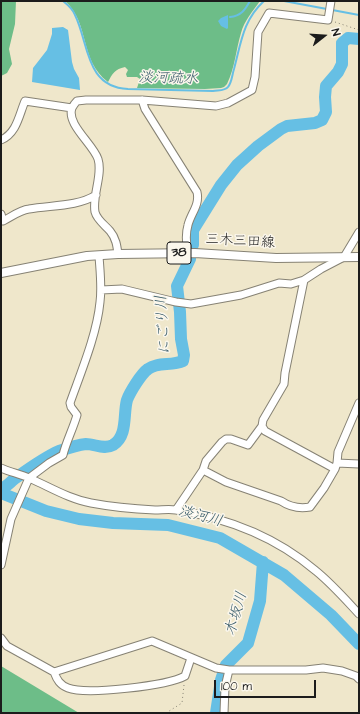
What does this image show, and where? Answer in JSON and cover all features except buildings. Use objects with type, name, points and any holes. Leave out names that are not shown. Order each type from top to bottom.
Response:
[{"type":"main road","name":"三木三田線","points":[[1,273],[87,256],[118,254],[188,253],[276,258],[359,258]]},
{"type":"street","points":[[118,254],[116,241],[111,232],[97,217],[95,212],[99,166],[98,159],[84,137],[74,126],[72,108],[77,101],[142,100],[216,106],[228,103],[252,90],[255,77],[258,32],[269,13],[328,20],[331,1]]},
{"type":"street","points":[[142,100],[145,109],[197,192],[199,199],[188,225],[186,241],[188,253]]},
{"type":"street","points":[[1,140],[6,138],[15,128],[25,101],[72,108]]},
{"type":"street","points":[[1,214],[4,221],[27,209],[58,206],[90,199],[96,195]]},
{"type":"street","points":[[101,290],[122,289],[176,302],[191,304],[241,294],[279,283],[291,284],[304,280],[344,257],[359,232]]},
{"type":"street","points":[[1,565],[11,520],[29,478],[49,463],[63,455],[77,415],[71,407],[70,402],[91,344],[100,304],[101,290],[99,256]]},
{"type":"street","points":[[176,510],[203,470],[206,461],[222,442],[226,439],[231,439],[248,445],[262,426],[263,420],[284,384],[304,280]]},
{"type":"street","points":[[203,470],[226,482],[280,501],[288,506],[302,508],[310,507],[324,488],[336,466],[338,452],[359,403]]},
{"type":"street","points":[[262,426],[264,430],[336,466],[359,464]]},
{"type":"street","points":[[1,468],[29,478],[71,498],[91,503],[154,510],[176,510],[202,514],[232,523],[277,544],[316,571],[340,593],[359,614]]},
{"type":"street","points":[[1,638],[7,646],[54,672],[60,684],[72,689],[86,690],[151,686],[179,680],[185,676],[192,658]]},
{"type":"street","points":[[54,672],[152,641],[220,669],[306,670],[323,668],[342,671],[356,676],[359,679]]},
{"type":"street","points":[[224,713],[225,687],[229,670]]},
{"type":"path","points":[[328,20],[359,30]]},
{"type":"path","points":[[166,713],[182,703],[185,676]]},
{"type":"green space","points":[[1,1],[16,1],[15,24],[9,49],[12,64],[7,73],[1,76]]},
{"type":"green space","points":[[65,1],[260,1],[242,29],[232,72],[227,84],[221,88],[205,89],[137,88],[140,79],[137,77],[127,77],[126,74],[128,70],[125,67],[114,72],[108,82],[99,73],[93,63],[88,53],[78,20],[73,10]]},
{"type":"green space","points":[[1,666],[79,713],[1,713]]},
{"type":"water","points":[[228,15],[227,29],[221,26],[218,21]]},
{"type":"water","points":[[63,27],[68,30],[72,62],[79,78],[80,90],[32,82],[33,68],[47,50],[52,34],[52,28]]},
{"type":"waterway","name":"淡河疏水","points":[[63,1],[74,13],[80,26],[91,62],[96,72],[104,81],[114,86],[128,89],[213,91],[225,89],[229,85],[247,24],[251,16],[264,1]]},
{"type":"waterway","points":[[230,17],[242,12],[250,1]]},
{"type":"waterway","name":"淡河疏水","points":[[284,1],[359,15]]},
{"type":"waterway","name":"にごり川","points":[[193,245],[193,230],[221,185],[237,165],[258,146],[281,129],[287,126],[315,123],[322,120],[326,112],[326,86],[338,72],[342,64],[342,43],[348,38],[359,39]]},
{"type":"waterway","name":"にごり川","points":[[1,490],[35,464],[59,451],[86,444],[106,447],[113,445],[118,441],[123,430],[127,400],[142,375],[152,367],[183,361],[184,355],[181,339],[177,286],[190,259]]},
{"type":"waterway","name":"淡河川","points":[[1,493],[46,511],[79,519],[113,523],[168,525],[220,538],[284,575],[331,615],[359,644]]},
{"type":"waterway","name":"木坂川","points":[[216,713],[221,680],[226,665],[248,643],[260,601],[263,562]]}]
